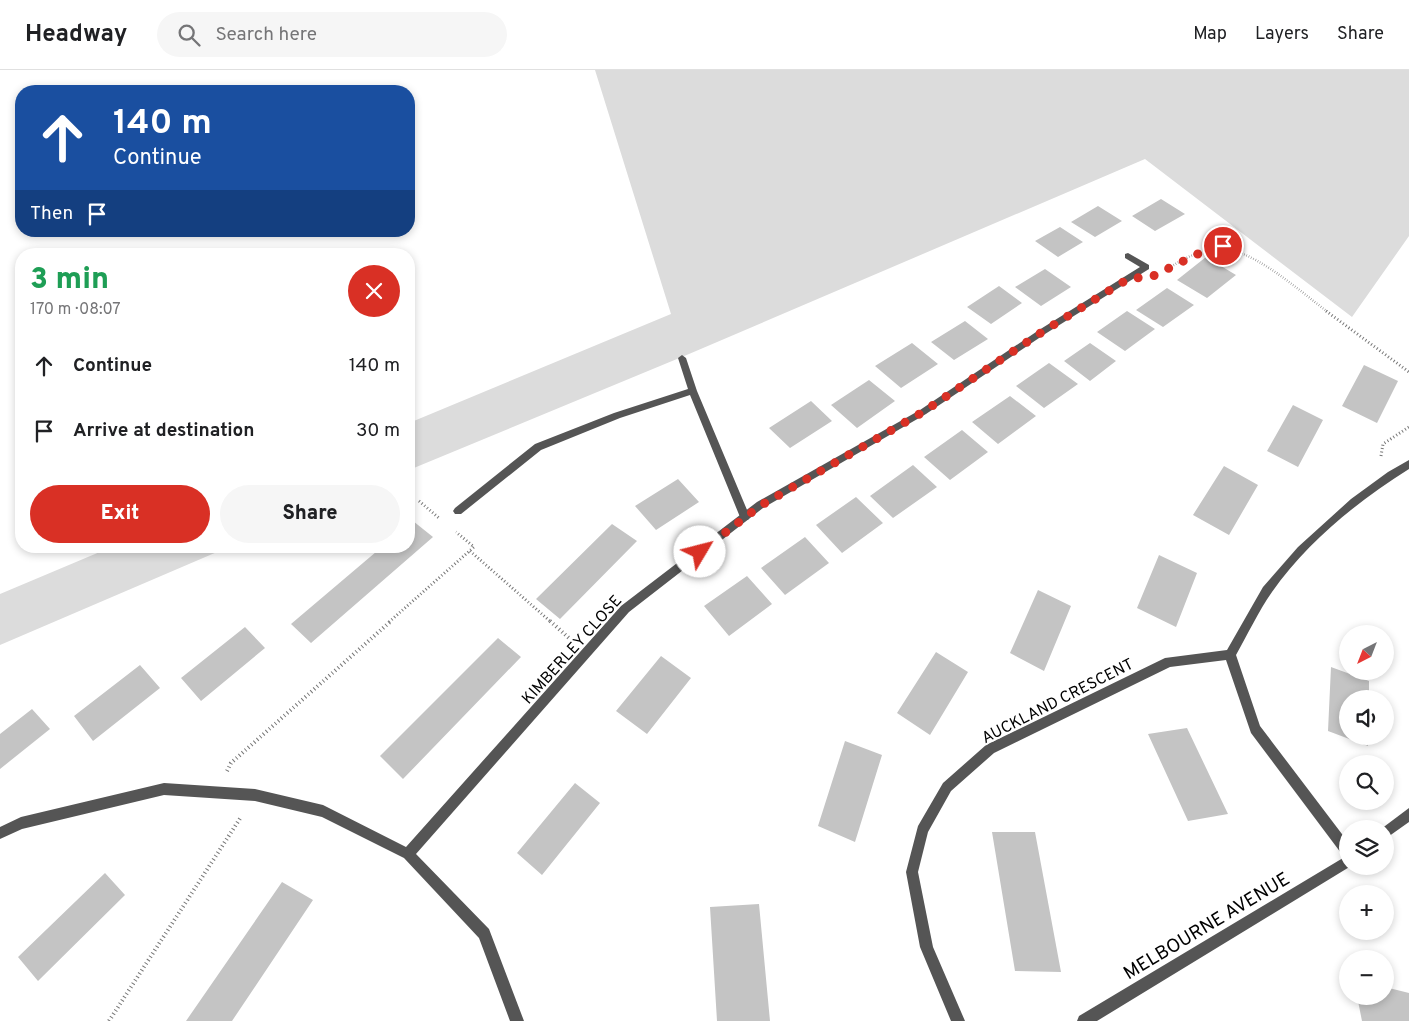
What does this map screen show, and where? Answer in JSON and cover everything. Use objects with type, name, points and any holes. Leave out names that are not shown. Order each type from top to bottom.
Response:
[{"type":"street","name":"KIMBERLEY CLOSE","points":[[408,854],[625,609],[760,506],[923,412],[1042,332],[1146,268],[1128,256]]},
{"type":"street","points":[[682,358],[692,391],[745,517]]},
{"type":"street","points":[[458,511],[538,446],[617,415],[692,391]]},
{"type":"street","points":[[1339,841],[1255,729],[1230,655],[1273,582],[1317,534],[1390,476],[1409,464]]},
{"type":"street","name":"AUCKLAND CRESCENT","points":[[958,1021],[927,948],[912,872],[922,830],[947,787],[990,749],[1168,662],[1230,655]]},
{"type":"street","points":[[0,833],[21,822],[164,789],[255,795],[323,811],[408,854],[484,934],[517,1021]]},
{"type":"street","points":[[1394,826],[1409,814]]},
{"type":"street","name":"MELBOURNE AVENUE","points":[[1084,1021],[1339,866]]},
{"type":"path","points":[[1128,279],[1153,276],[1206,250],[1223,246],[1240,250],[1257,260],[1409,372]]},
{"type":"path","points":[[217,793],[231,763],[474,547]]},
{"type":"path","points":[[470,551],[586,653]]},
{"type":"path","points":[[109,1021],[255,795]]},
{"type":"shaded area","points":[[595,70],[1409,70],[1409,236],[1352,317],[1145,159],[689,354],[415,468],[415,421],[671,314]]},
{"type":"shaded area","points":[[97,553],[215,553],[0,645],[0,594]]},
{"type":"building","points":[[1161,199],[1185,214],[1155,231],[1132,216]]},
{"type":"building","points":[[1098,206],[1122,221],[1095,237],[1071,222]]},
{"type":"building","points":[[1060,227],[1083,242],[1058,257],[1035,241]]},
{"type":"building","points":[[1206,257],[1236,275],[1207,298],[1177,280]]},
{"type":"building","points":[[1045,269],[1071,287],[1041,306],[1015,287]]},
{"type":"building","points":[[999,286],[1022,303],[991,324],[967,307]]},
{"type":"building","points":[[1167,288],[1194,305],[1163,327],[1136,310]]},
{"type":"building","points":[[1127,311],[1155,329],[1125,351],[1097,332]]},
{"type":"building","points":[[965,321],[988,339],[954,360],[931,342]]},
{"type":"building","points":[[912,343],[938,364],[901,388],[875,366]]},
{"type":"building","points":[[1090,343],[1116,361],[1090,381],[1064,361]]},
{"type":"building","points":[[1049,363],[1078,384],[1044,408],[1016,386]]},
{"type":"building","points":[[1364,365],[1398,381],[1377,423],[1342,406]]},
{"type":"building","points":[[869,380],[895,401],[857,428],[831,405]]},
{"type":"building","points":[[1010,396],[1036,416],[998,444],[972,422]]},
{"type":"building","points":[[811,401],[832,421],[790,448],[769,428]]},
{"type":"building","points":[[1293,405],[1323,420],[1298,467],[1267,451]]},
{"type":"building","points":[[962,430],[988,452],[950,480],[924,457]]},
{"type":"building","points":[[913,465],[937,487],[893,518],[870,496]]},
{"type":"building","points":[[1224,466],[1258,485],[1229,535],[1193,515]]},
{"type":"building","points":[[678,479],[699,502],[656,530],[635,506]]},
{"type":"building","points":[[856,497],[883,523],[842,553],[816,525]]},
{"type":"building","points":[[415,523],[433,537],[415,553]]},
{"type":"building","points":[[612,524],[637,541],[560,619],[536,599]]},
{"type":"building","points":[[805,537],[829,563],[785,595],[761,568]]},
{"type":"building","points":[[375,553],[415,553],[311,643],[291,624]]},
{"type":"building","points":[[1159,555],[1197,573],[1176,627],[1137,608]]},
{"type":"building","points":[[747,576],[772,604],[729,636],[704,606]]},
{"type":"building","points":[[1038,590],[1071,606],[1044,671],[1010,653]]},
{"type":"building","points":[[245,627],[265,648],[201,701],[181,678]]},
{"type":"building","points":[[498,638],[521,657],[403,779],[380,756]]},
{"type":"building","points":[[936,652],[968,672],[930,735],[897,713]]},
{"type":"building","points":[[661,656],[691,678],[647,734],[616,711]]},
{"type":"building","points":[[140,665],[160,688],[93,741],[74,716]]},
{"type":"building","points":[[1331,667],[1339,670],[1339,680],[1369,681],[1369,690],[1339,690],[1339,735],[1328,731]]},
{"type":"building","points":[[32,709],[50,729],[0,769],[0,734]]},
{"type":"building","points":[[1187,728],[1228,814],[1188,821],[1148,734]]},
{"type":"building","points":[[845,741],[882,755],[855,842],[818,826]]},
{"type":"building","points":[[575,783],[600,803],[542,875],[517,853]]},
{"type":"building","points":[[992,832],[1035,832],[1061,972],[1015,971]]},
{"type":"building","points":[[105,873],[125,895],[38,981],[18,957]]},
{"type":"building","points":[[282,882],[313,900],[232,1021],[186,1021]]},
{"type":"building","points":[[759,904],[770,1021],[717,1021],[710,907]]},
{"type":"building","points":[[1394,989],[1409,993],[1409,1021],[1362,1021],[1359,1005],[1394,1005]]},
{"type":"route","points":[[700,552],[760,506],[923,412],[1042,332],[1128,279],[1153,276],[1206,250],[1223,246]]}]
